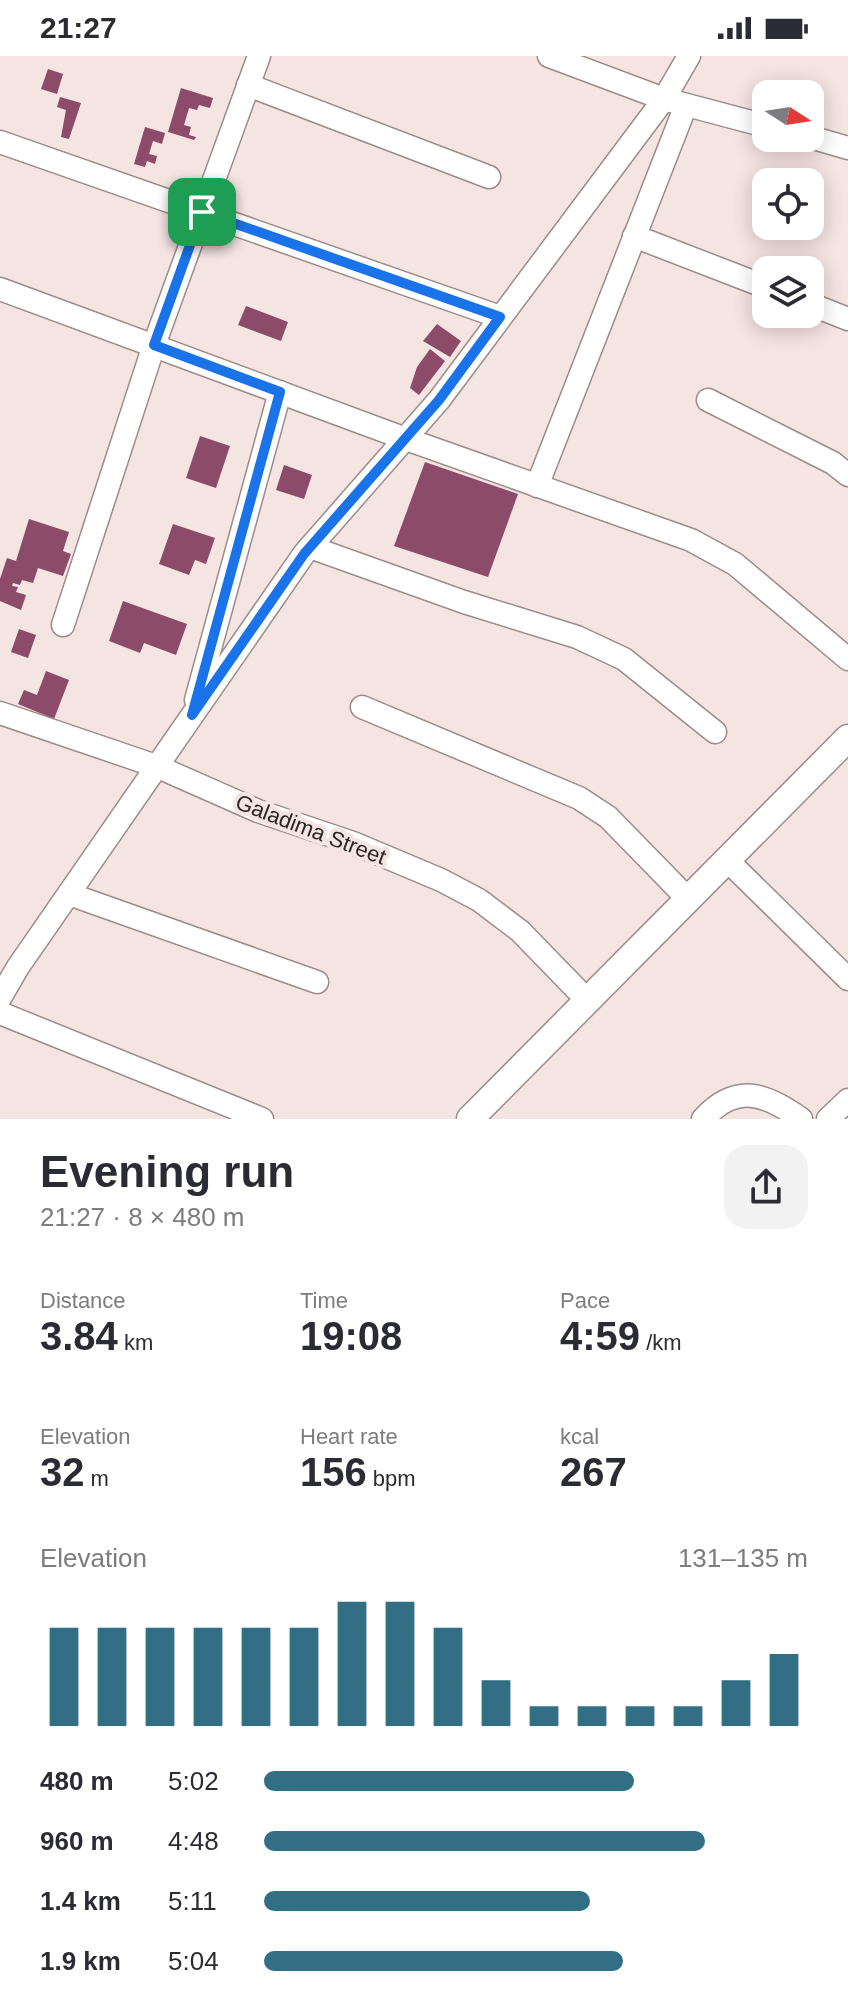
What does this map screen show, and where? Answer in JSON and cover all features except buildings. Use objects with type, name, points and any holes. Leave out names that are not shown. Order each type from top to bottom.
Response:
[{"type":"street","points":[[63,625],[154,345],[259,56]]},
{"type":"street","points":[[551,56],[664,99],[752,122]]},
{"type":"street","points":[[0,998],[156,766],[310,547],[406,439],[664,99],[689,56]]},
{"type":"street","points":[[248,85],[489,177]]},
{"type":"street","points":[[537,486],[686,105]]},
{"type":"street","points":[[824,141],[848,148]]},
{"type":"street","points":[[0,142],[500,317]]},
{"type":"street","points":[[634,236],[752,282]]},
{"type":"street","points":[[0,289],[691,540],[735,564],[848,659]]},
{"type":"street","points":[[824,310],[848,319]]},
{"type":"street","points":[[192,715],[280,392]]},
{"type":"street","points":[[708,400],[833,463],[848,475]]},
{"type":"street","points":[[310,547],[464,602],[577,637],[624,659],[715,732]]},
{"type":"street","points":[[362,707],[579,798],[608,817],[688,899]]},
{"type":"street","name":"Galadima Street","points":[[2,721],[156,766],[258,811],[353,843],[441,880],[479,900],[520,931],[588,1001]]},
{"type":"street","points":[[470,1119],[848,738]]},
{"type":"street","points":[[727,860],[848,979]]},
{"type":"street","points":[[69,894],[317,982]]},
{"type":"street","points":[[0,1013],[262,1119]]},
{"type":"street","points":[[703,1119],[711,1110],[737,1095],[762,1096],[801,1119]]},
{"type":"street","points":[[828,1119],[848,1100]]},
{"type":"route","points":[[202,212],[500,317],[439,400],[321,532],[192,715],[280,392],[154,345],[202,212]]}]
